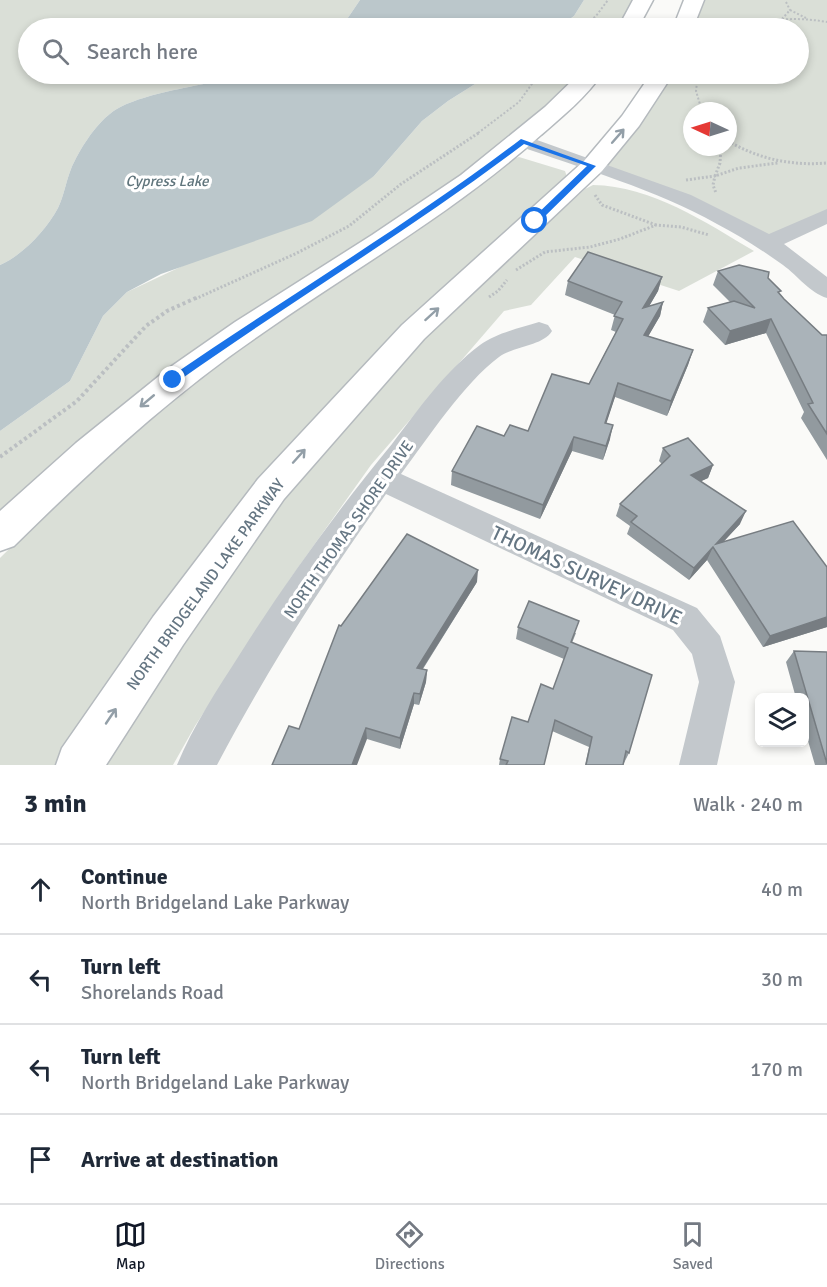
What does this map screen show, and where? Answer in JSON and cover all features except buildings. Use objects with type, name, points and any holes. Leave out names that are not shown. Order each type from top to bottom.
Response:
[{"type":"main road","points":[[633,18],[643,0]]},
{"type":"main road","points":[[687,18],[694,0]]},
{"type":"main road","points":[[0,535],[80,457],[173,380],[245,329],[461,188],[523,141],[561,107],[582,84]]},
{"type":"main road","name":"NORTH BRIDGELAND LAKE PARKWAY","points":[[79,765],[168,631],[270,489],[413,332],[600,168],[655,84]]},
{"type":"street","points":[[523,141],[661,189],[716,213],[769,243],[810,273],[827,290]]},
{"type":"street","points":[[769,243],[827,216]]},
{"type":"street","name":"NORTH THOMAS SHORE DRIVE","points":[[196,765],[226,707],[305,587],[381,478],[441,403],[490,351],[538,331]]},
{"type":"street","name":"THOMAS SURVEY DRIVE","points":[[381,478],[686,619],[708,647],[717,682],[698,765]]},
{"type":"path","points":[[594,18],[608,0]]},
{"type":"path","points":[[785,1],[790,10],[808,18]]},
{"type":"path","points":[[783,18],[790,10]]},
{"type":"path","points":[[810,19],[827,22]]},
{"type":"path","points":[[0,457],[77,401],[146,326],[167,311],[297,254],[349,226],[401,184],[502,117],[519,102],[532,84]]},
{"type":"path","points":[[697,84],[699,102]]},
{"type":"path","points":[[737,146],[746,152],[782,163]]},
{"type":"path","points":[[716,193],[713,185],[720,156]]},
{"type":"path","points":[[687,180],[715,176],[739,168],[782,163],[827,163]]},
{"type":"path","points":[[600,168],[595,199],[602,205],[656,225]]},
{"type":"shaded area","points":[[0,0],[360,0],[348,18],[18,18],[18,84],[205,84],[140,99],[123,106],[105,118],[93,131],[78,154],[60,203],[47,225],[17,255],[0,265]]},
{"type":"shaded area","points":[[584,0],[636,0],[626,18],[571,18]]},
{"type":"shaded area","points":[[694,0],[827,0],[827,216],[769,243],[593,166],[631,121],[655,84],[809,84],[809,18],[687,18]]},
{"type":"shaded area","points":[[475,84],[572,84],[500,148],[0,522],[0,431],[70,381],[103,316],[127,292],[374,176],[422,121]]},
{"type":"shaded area","points":[[519,157],[565,171],[568,180],[415,316],[329,402],[256,489],[222,534],[58,765],[0,765],[0,558],[112,451],[201,376],[267,328]]},
{"type":"shaded area","points":[[593,185],[636,192],[677,207],[754,251],[679,291],[575,257],[531,305],[504,311],[371,465],[292,576],[195,726],[173,765],[100,765],[251,543],[283,499],[351,415],[435,327],[585,189]]},
{"type":"water","points":[[360,0],[584,0],[571,18],[348,18]]},
{"type":"water","name":"Cypress Lake","points":[[205,84],[475,84],[422,121],[374,176],[312,221],[161,274],[127,292],[103,316],[70,381],[0,431],[0,265],[25,248],[53,216],[78,154],[99,124],[123,106],[182,88]]},
{"type":"route","points":[[173,380],[245,329],[461,188],[523,141],[592,166],[535,221]]}]
